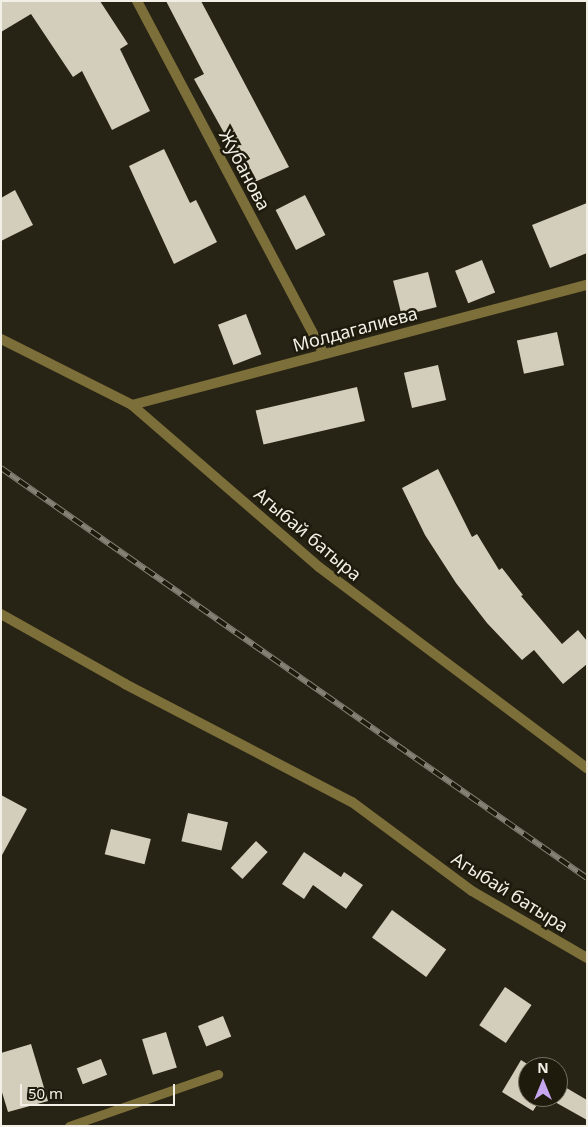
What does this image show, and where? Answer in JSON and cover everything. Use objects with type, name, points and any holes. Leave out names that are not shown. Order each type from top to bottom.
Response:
[{"type":"street","name":"Жубанова","points":[[137,1],[324,354]]},
{"type":"street","name":"Молдагалиева","points":[[132,406],[587,285]]},
{"type":"street","name":"Агыбай батыра","points":[[1,339],[132,406],[319,567],[587,768]]},
{"type":"street","name":"Агыбай батыра","points":[[1,614],[125,684],[352,802],[472,891],[587,958]]},
{"type":"lane","points":[[69,1126],[218,1074]]},
{"type":"building","points":[[1,1],[100,1],[128,44],[120,49],[150,111],[112,130],[82,71],[73,77],[31,14],[1,32]]},
{"type":"building","points":[[166,1],[201,1],[289,167],[252,183],[194,79],[204,74]]},
{"type":"building","points":[[164,149],[190,203],[196,200],[217,242],[174,264],[129,166]]},
{"type":"building","points":[[15,190],[33,225],[1,241],[1,198]]},
{"type":"building","points":[[305,195],[325,235],[296,250],[276,210]]},
{"type":"building","points":[[587,203],[587,253],[550,268],[532,225]]},
{"type":"building","points":[[482,260],[495,292],[468,303],[455,271]]},
{"type":"building","points":[[428,272],[437,307],[402,316],[393,281]]},
{"type":"building","points":[[246,314],[261,354],[233,365],[218,325]]},
{"type":"building","points":[[557,332],[564,365],[524,374],[517,341]]},
{"type":"building","points":[[438,365],[446,400],[412,408],[404,373]]},
{"type":"building","points":[[357,387],[365,421],[264,444],[256,410]]},
{"type":"building","points":[[438,469],[472,537],[477,534],[499,570],[502,568],[523,595],[521,596],[562,644],[578,630],[587,641],[587,664],[563,684],[534,650],[522,660],[487,623],[456,583],[425,535],[402,488]]},
{"type":"building","points":[[1,795],[27,809],[1,857]]},
{"type":"building","points":[[188,813],[228,822],[221,850],[181,841]]},
{"type":"building","points":[[111,829],[151,839],[144,864],[105,854]]},
{"type":"building","points":[[256,841],[268,852],[242,879],[231,868]]},
{"type":"building","points":[[304,852],[341,877],[344,872],[363,885],[346,909],[313,885],[304,899],[282,884]]},
{"type":"building","points":[[392,910],[446,949],[426,977],[372,938]]},
{"type":"building","points":[[505,987],[532,1005],[506,1043],[479,1025]]},
{"type":"building","points":[[223,1016],[231,1036],[206,1047],[198,1026]]},
{"type":"building","points":[[166,1032],[177,1067],[153,1075],[142,1039]]},
{"type":"building","points":[[31,1044],[48,1101],[8,1112],[1,1089],[1,1053]]},
{"type":"building","points":[[101,1059],[107,1075],[83,1084],[77,1068]]},
{"type":"building","points":[[518,1065],[518,1102],[502,1092]]},
{"type":"building","points":[[568,1089],[587,1100],[587,1120],[564,1107],[568,1107]]},
{"type":"building","points":[[526,1107],[536,1107],[533,1111]]},
{"type":"railway","points":[[1,468],[587,878]]}]
